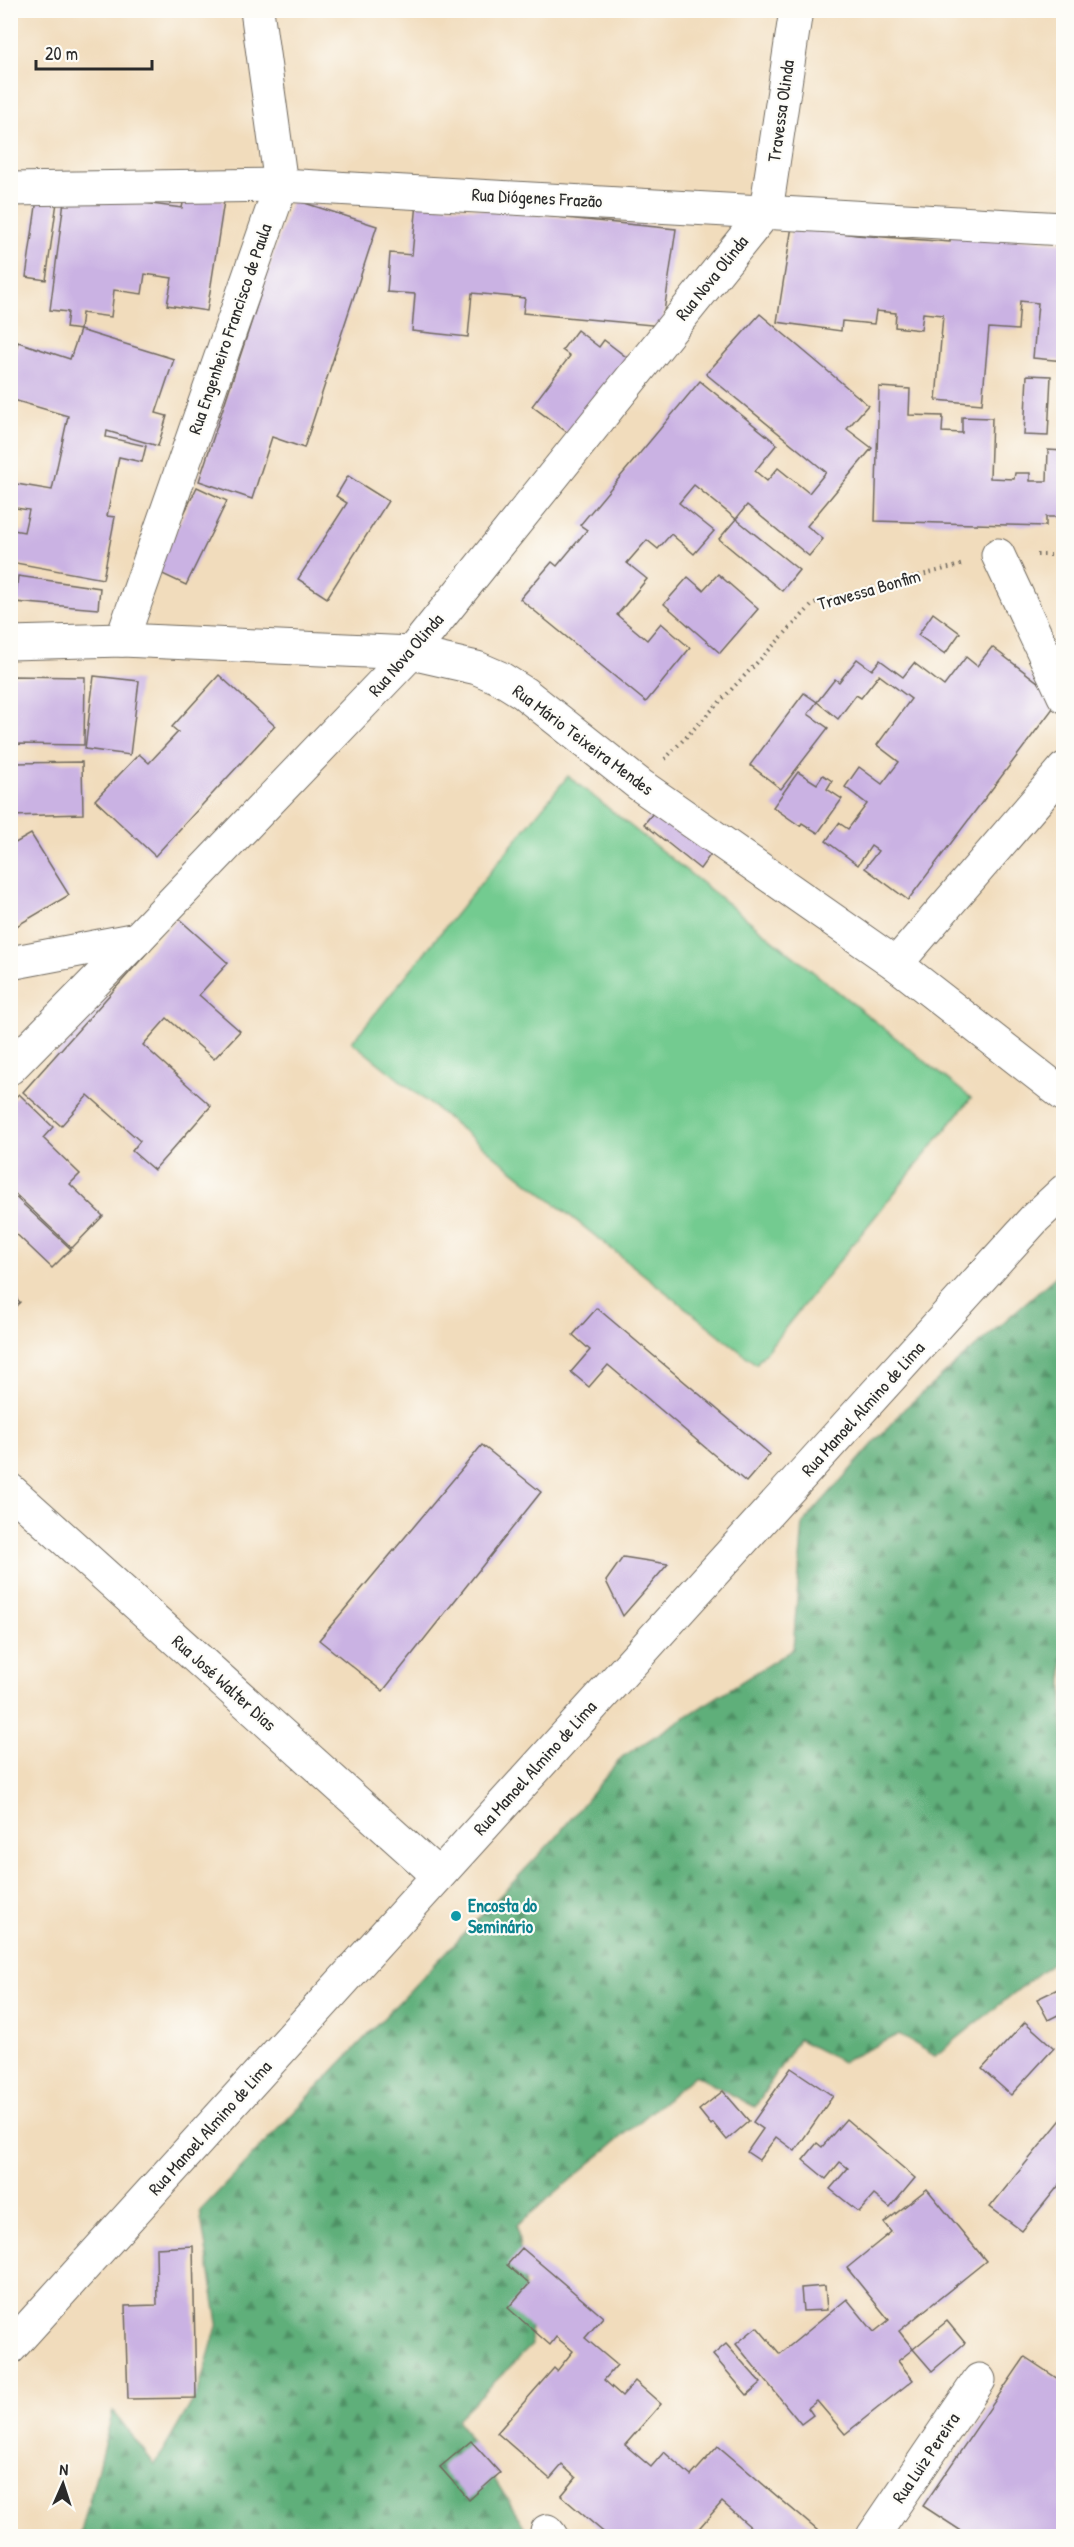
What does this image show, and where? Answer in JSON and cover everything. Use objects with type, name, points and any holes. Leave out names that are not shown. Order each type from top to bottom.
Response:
[{"type":"street","name":"Rua Engenheiro Francisco de Paula","points":[[122,640],[281,185],[257,10]]},
{"type":"street","name":"Travessa Olinda","points":[[766,211],[796,10]]},
{"type":"street","name":"Rua Diógenes Frazão","points":[[10,189],[281,185],[1064,229]]},
{"type":"street","name":"Rua Nova Olinda","points":[[10,1068],[411,653],[766,211]]},
{"type":"street","points":[[998,555],[1064,696]]},
{"type":"street","name":"Rua Mário Teixeira Mendes","points":[[10,643],[122,640],[411,653],[477,668],[500,678],[524,693],[640,785],[896,964],[1064,1095]]},
{"type":"street","points":[[896,964],[1064,769]]},
{"type":"street","points":[[10,963],[137,939]]},
{"type":"street","name":"Rua Manoel Almino de Lima","points":[[15,2335],[438,1875],[1035,1218],[1064,1191]]},
{"type":"street","name":"Rua José Walter Dias","points":[[10,1490],[438,1875]]},
{"type":"street","name":"Rua Luiz Pereira","points":[[873,2536],[979,2380]]},
{"type":"path","name":"Travessa Bonfim","points":[[640,785],[814,603],[998,555],[1064,555]]},
{"type":"green space","points":[[568,776],[971,1098],[756,1364],[352,1042]]},
{"type":"green space","points":[[1063,1270],[1063,1954],[935,2056],[899,2034],[842,2062],[798,2039],[755,2107],[695,2075],[517,2225],[532,2345],[457,2419],[530,2536],[80,2536],[113,2411],[155,2465],[198,2392],[218,2323],[200,2211],[555,1838],[622,1757],[793,1649],[803,1523],[904,1409]]},
{"type":"building","points":[[65,193],[182,208],[185,194],[224,201],[207,311],[167,305],[172,278],[145,274],[142,294],[114,290],[111,317],[82,313],[80,330],[66,328],[68,312],[50,310]]},
{"type":"building","points":[[37,199],[57,202],[46,280],[26,277]]},
{"type":"building","points":[[292,199],[377,226],[304,448],[272,437],[252,499],[199,481]]},
{"type":"building","points":[[417,203],[676,229],[662,326],[523,313],[525,298],[472,293],[468,337],[412,331],[415,294],[387,292],[390,253],[412,255]]},
{"type":"building","points":[[792,226],[856,235],[950,242],[951,233],[1064,243],[1064,361],[1033,358],[1038,303],[1020,301],[1018,330],[989,328],[982,404],[936,400],[943,315],[923,313],[921,330],[895,327],[896,313],[876,311],[874,324],[842,321],[841,331],[777,322]]},
{"type":"building","points":[[760,314],[868,405],[847,429],[872,448],[807,526],[823,539],[809,556],[747,505],[736,519],[694,485],[679,503],[714,531],[694,554],[671,534],[658,549],[647,540],[627,563],[647,579],[617,615],[647,640],[661,623],[690,648],[646,702],[520,599],[552,562],[557,566],[587,530],[580,525],[700,381],[777,444],[755,471],[767,481],[778,468],[809,493],[826,472],[706,374]]},
{"type":"building","points":[[80,330],[174,359],[156,413],[167,416],[158,446],[107,431],[106,437],[146,446],[142,462],[119,457],[107,516],[115,517],[103,579],[10,562],[13,530],[24,532],[29,510],[10,507],[10,483],[52,490],[68,416],[10,399],[10,367],[18,342],[70,359]]},
{"type":"building","points":[[577,330],[599,347],[604,340],[630,360],[572,436],[532,406],[570,356],[562,350]]},
{"type":"building","points":[[1027,375],[1051,376],[1048,436],[1024,435]]},
{"type":"building","points":[[879,387],[910,389],[909,415],[943,416],[942,432],[962,433],[962,417],[992,418],[990,478],[1014,479],[1015,473],[1030,473],[1030,481],[1047,481],[1048,450],[1064,451],[1064,517],[1046,517],[1046,526],[875,521]]},
{"type":"building","points":[[348,476],[388,501],[327,598],[298,579],[347,503],[336,496]]},
{"type":"building","points":[[197,487],[227,501],[186,585],[156,571]]},
{"type":"building","points":[[736,519],[799,570],[782,591],[719,539]]},
{"type":"building","points":[[718,574],[758,609],[720,653],[664,604],[688,577],[703,590]]},
{"type":"building","points":[[18,576],[100,588],[98,609],[15,602]]},
{"type":"building","points":[[933,613],[960,633],[945,654],[918,635]]},
{"type":"building","points":[[992,647],[1060,699],[908,900],[865,868],[878,851],[871,846],[858,865],[826,841],[839,823],[848,829],[867,804],[845,787],[859,767],[882,784],[899,762],[877,745],[911,699],[879,675],[861,698],[856,695],[838,719],[817,702],[835,679],[839,682],[857,659],[872,670],[880,660],[903,677],[914,663],[944,686],[966,657],[977,666]]},
{"type":"building","points":[[219,675],[275,726],[155,856],[95,800],[139,754],[149,763],[178,732],[172,727]]},
{"type":"building","points":[[10,676],[85,677],[84,745],[14,744],[13,763],[82,762],[83,814],[10,816]]},
{"type":"building","points":[[94,676],[139,681],[130,755],[85,749]]},
{"type":"building","points":[[804,693],[817,702],[808,714],[828,728],[781,789],[750,765]]},
{"type":"building","points":[[798,772],[817,784],[823,775],[832,781],[827,789],[842,799],[818,833],[802,823],[800,826],[773,807]]},
{"type":"building","points":[[658,807],[713,851],[700,869],[644,824]]},
{"type":"building","points":[[31,834],[69,895],[10,930],[10,846]]},
{"type":"building","points":[[178,918],[228,963],[199,995],[240,1031],[214,1059],[167,1018],[143,1045],[211,1106],[154,1170],[132,1151],[140,1141],[88,1095],[61,1126],[23,1092]]},
{"type":"building","points":[[19,1094],[53,1127],[43,1138],[80,1174],[70,1184],[103,1216],[72,1248],[10,1189],[10,1102]]},
{"type":"building","points":[[10,1192],[71,1249],[52,1268],[10,1228]]},
{"type":"building","points":[[10,1293],[20,1302],[10,1312]]},
{"type":"building","points":[[597,1308],[770,1454],[746,1482],[608,1365],[589,1387],[571,1372],[590,1350],[573,1335]]},
{"type":"building","points":[[482,1445],[541,1492],[383,1691],[319,1640]]},
{"type":"building","points":[[623,1557],[668,1564],[623,1616],[606,1581]]},
{"type":"building","points":[[1062,1987],[1064,2012],[1048,2020],[1037,1999]]},
{"type":"building","points":[[1025,2022],[1054,2048],[1011,2095],[982,2069]]},
{"type":"building","points":[[791,2068],[833,2096],[795,2151],[776,2137],[759,2160],[747,2152],[763,2129],[753,2122]]},
{"type":"building","points":[[723,2091],[749,2121],[727,2140],[699,2110]]},
{"type":"building","points":[[1064,2116],[1064,2179],[1022,2231],[990,2207]]},
{"type":"building","points":[[846,2119],[915,2178],[890,2208],[874,2195],[859,2212],[830,2189],[848,2168],[840,2162],[826,2179],[803,2160],[817,2143],[822,2147]]},
{"type":"building","points":[[927,2189],[986,2261],[899,2331],[913,2349],[898,2361],[913,2380],[845,2434],[817,2401],[808,2408],[813,2415],[801,2424],[736,2344],[757,2327],[780,2354],[847,2299],[874,2332],[889,2320],[847,2268],[891,2232],[884,2223]]},
{"type":"building","points":[[193,2246],[196,2398],[128,2399],[125,2306],[157,2305],[156,2248]]},
{"type":"building","points":[[522,2248],[603,2317],[585,2338],[617,2365],[604,2380],[622,2396],[635,2381],[661,2404],[625,2445],[651,2467],[664,2452],[691,2476],[718,2446],[824,2536],[749,2536],[754,2530],[722,2502],[694,2534],[696,2536],[608,2536],[561,2496],[576,2478],[562,2465],[550,2479],[497,2433],[554,2368],[557,2371],[573,2351],[556,2337],[550,2345],[508,2308],[529,2284],[507,2265]]},
{"type":"building","points":[[825,2286],[827,2310],[803,2311],[801,2288]]},
{"type":"building","points":[[947,2321],[965,2343],[932,2371],[913,2349]]},
{"type":"building","points":[[726,2344],[761,2383],[747,2395],[713,2355]]},
{"type":"building","points":[[1025,2357],[1064,2383],[1064,2536],[969,2536],[923,2506]]},
{"type":"building","points":[[471,2441],[500,2473],[469,2500],[440,2467]]},
{"type":"place","name":"Encosta do Seminário","points":[[456,1916]]}]
